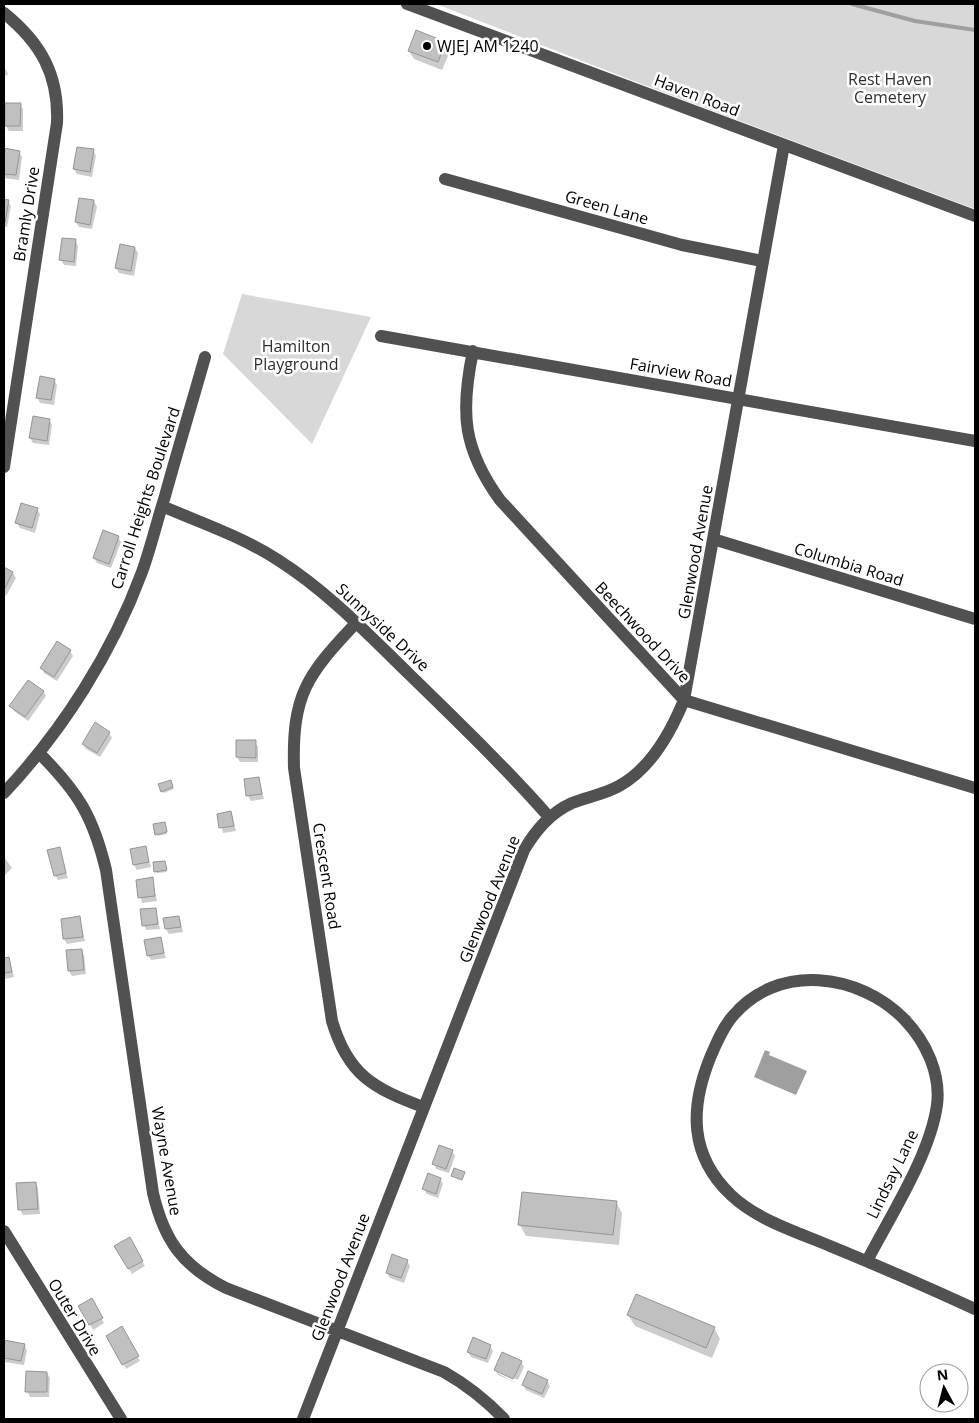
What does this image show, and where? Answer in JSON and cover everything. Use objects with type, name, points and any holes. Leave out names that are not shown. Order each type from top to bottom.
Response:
[{"type":"street","name":"Haven Road","points":[[407,4],[975,216]]},
{"type":"street","name":"Bramly Drive","points":[[4,13],[32,39],[44,58],[58,101],[57,123],[4,467]]},
{"type":"street","name":"Glenwood Avenue","points":[[303,1419],[524,850],[534,833],[549,817],[571,804],[618,787],[637,775],[651,759],[678,717],[684,700],[784,145]]},
{"type":"street","name":"Green Lane","points":[[445,179],[682,245],[762,262]]},
{"type":"street","name":"Fairview Road","points":[[381,336],[975,441]]},
{"type":"street","name":"Beechwood Drive","points":[[473,351],[468,376],[466,421],[477,463],[488,483],[507,508],[684,700],[975,788]]},
{"type":"street","name":"Carroll Heights Boulevard","points":[[4,793],[39,753],[67,715],[98,665],[117,628],[142,572],[205,357]]},
{"type":"street","name":"Sunnyside Drive","points":[[162,506],[240,539],[277,559],[312,583],[356,622],[509,772],[549,817]]},
{"type":"street","name":"Columbia Road","points":[[713,540],[975,619]]},
{"type":"street","name":"Crescent Road","points":[[356,622],[322,660],[307,682],[297,712],[293,739],[294,768],[332,1021],[339,1045],[354,1067],[370,1083],[390,1094],[423,1107]]},
{"type":"street","name":"Wayne Avenue","points":[[39,753],[66,779],[80,799],[99,842],[106,870],[153,1193],[160,1221],[172,1244],[186,1261],[205,1278],[444,1372],[473,1390],[504,1419]]},
{"type":"street","name":"Lindsay Lane","points":[[867,1262],[928,1143],[937,1102],[934,1069],[913,1028],[898,1012],[876,998],[845,982],[826,979],[792,982],[754,997],[732,1017],[717,1041],[702,1079],[697,1098],[696,1120],[698,1138],[708,1167],[732,1197],[760,1215],[867,1262],[975,1309]]},
{"type":"street","name":"Outer Drive","points":[[4,1231],[121,1419]]},
{"type":"green space","name":"Rest Haven Cemetery","points":[[436,4],[975,4],[975,209],[631,80]]},
{"type":"green space","name":"Hamilton Playground","points":[[242,294],[371,317],[312,444],[223,354]]},
{"type":"shaded area","points":[[765,1050],[770,1052],[769,1055],[807,1071],[796,1095],[754,1077]]},
{"type":"building","name":"WJEJ AM 1240","points":[[416,30],[446,42],[438,62],[408,51]]},
{"type":"building","points":[[5,103],[21,103],[20,126],[5,126]]},
{"type":"building","points":[[77,147],[94,149],[90,172],[73,169]]},
{"type":"building","points":[[4,148],[20,151],[16,175],[4,174]]},
{"type":"building","points":[[79,198],[94,200],[90,225],[75,222]]},
{"type":"building","points":[[4,199],[9,200],[5,222],[4,222]]},
{"type":"building","points":[[62,238],[76,239],[74,262],[59,260]]},
{"type":"building","points":[[120,244],[135,247],[131,271],[115,268]]},
{"type":"building","points":[[40,376],[55,379],[51,400],[36,398]]},
{"type":"building","points":[[33,416],[50,419],[47,441],[29,438]]},
{"type":"building","points":[[21,503],[38,508],[32,528],[15,523]]},
{"type":"building","points":[[103,530],[119,536],[109,564],[93,558]]},
{"type":"building","points":[[4,567],[13,572],[4,590]]},
{"type":"building","points":[[57,641],[71,650],[54,677],[40,668]]},
{"type":"building","points":[[28,680],[44,691],[25,717],[9,706]]},
{"type":"building","points":[[95,722],[110,732],[97,753],[82,744]]},
{"type":"building","points":[[236,740],[256,740],[256,758],[236,757]]},
{"type":"building","points":[[259,777],[262,794],[246,796],[244,779]]},
{"type":"building","points":[[171,780],[173,787],[161,792],[158,784]]},
{"type":"building","points":[[231,811],[234,826],[219,828],[217,814]]},
{"type":"building","points":[[165,822],[167,832],[155,835],[153,824]]},
{"type":"building","points":[[146,846],[149,862],[133,865],[130,849]]},
{"type":"building","points":[[60,847],[66,873],[54,876],[47,850]]},
{"type":"building","points":[[165,861],[167,870],[154,872],[153,862]]},
{"type":"building","points":[[153,877],[155,896],[138,898],[136,880]]},
{"type":"building","points":[[156,908],[158,924],[142,926],[140,909]]},
{"type":"building","points":[[80,916],[83,937],[63,939],[61,919]]},
{"type":"building","points":[[179,916],[181,927],[165,929],[163,918]]},
{"type":"building","points":[[161,937],[164,953],[147,956],[144,940]]},
{"type":"building","points":[[82,949],[84,970],[68,971],[66,950]]},
{"type":"building","points":[[9,957],[12,972],[4,973],[4,958]]},
{"type":"building","points":[[439,1145],[453,1150],[446,1169],[432,1164]]},
{"type":"building","points":[[454,1168],[465,1172],[462,1180],[451,1176]]},
{"type":"building","points":[[428,1173],[441,1178],[436,1194],[422,1189]]},
{"type":"building","points":[[36,1182],[38,1209],[18,1210],[16,1183]]},
{"type":"building","points":[[522,1192],[617,1201],[613,1235],[518,1225]]},
{"type":"building","points":[[130,1237],[143,1261],[128,1269],[114,1246]]},
{"type":"building","points":[[392,1254],[408,1260],[401,1278],[386,1273]]},
{"type":"building","points":[[636,1294],[715,1327],[706,1348],[627,1315]]},
{"type":"building","points":[[92,1298],[103,1318],[89,1325],[78,1306]]},
{"type":"building","points":[[122,1326],[139,1356],[122,1365],[106,1336]]},
{"type":"building","points":[[473,1337],[491,1345],[486,1359],[467,1352]]},
{"type":"building","points":[[4,1340],[25,1344],[21,1361],[4,1358]]},
{"type":"building","points":[[502,1352],[522,1361],[513,1379],[494,1370]]},
{"type":"building","points":[[26,1371],[47,1372],[47,1392],[25,1392]]},
{"type":"building","points":[[528,1371],[548,1380],[542,1394],[522,1385]]},
{"type":"waterway","points":[[852,4],[915,21],[975,30]]},
{"type":"place","name":"WJEJ AM 1240","points":[[427,46]]}]
